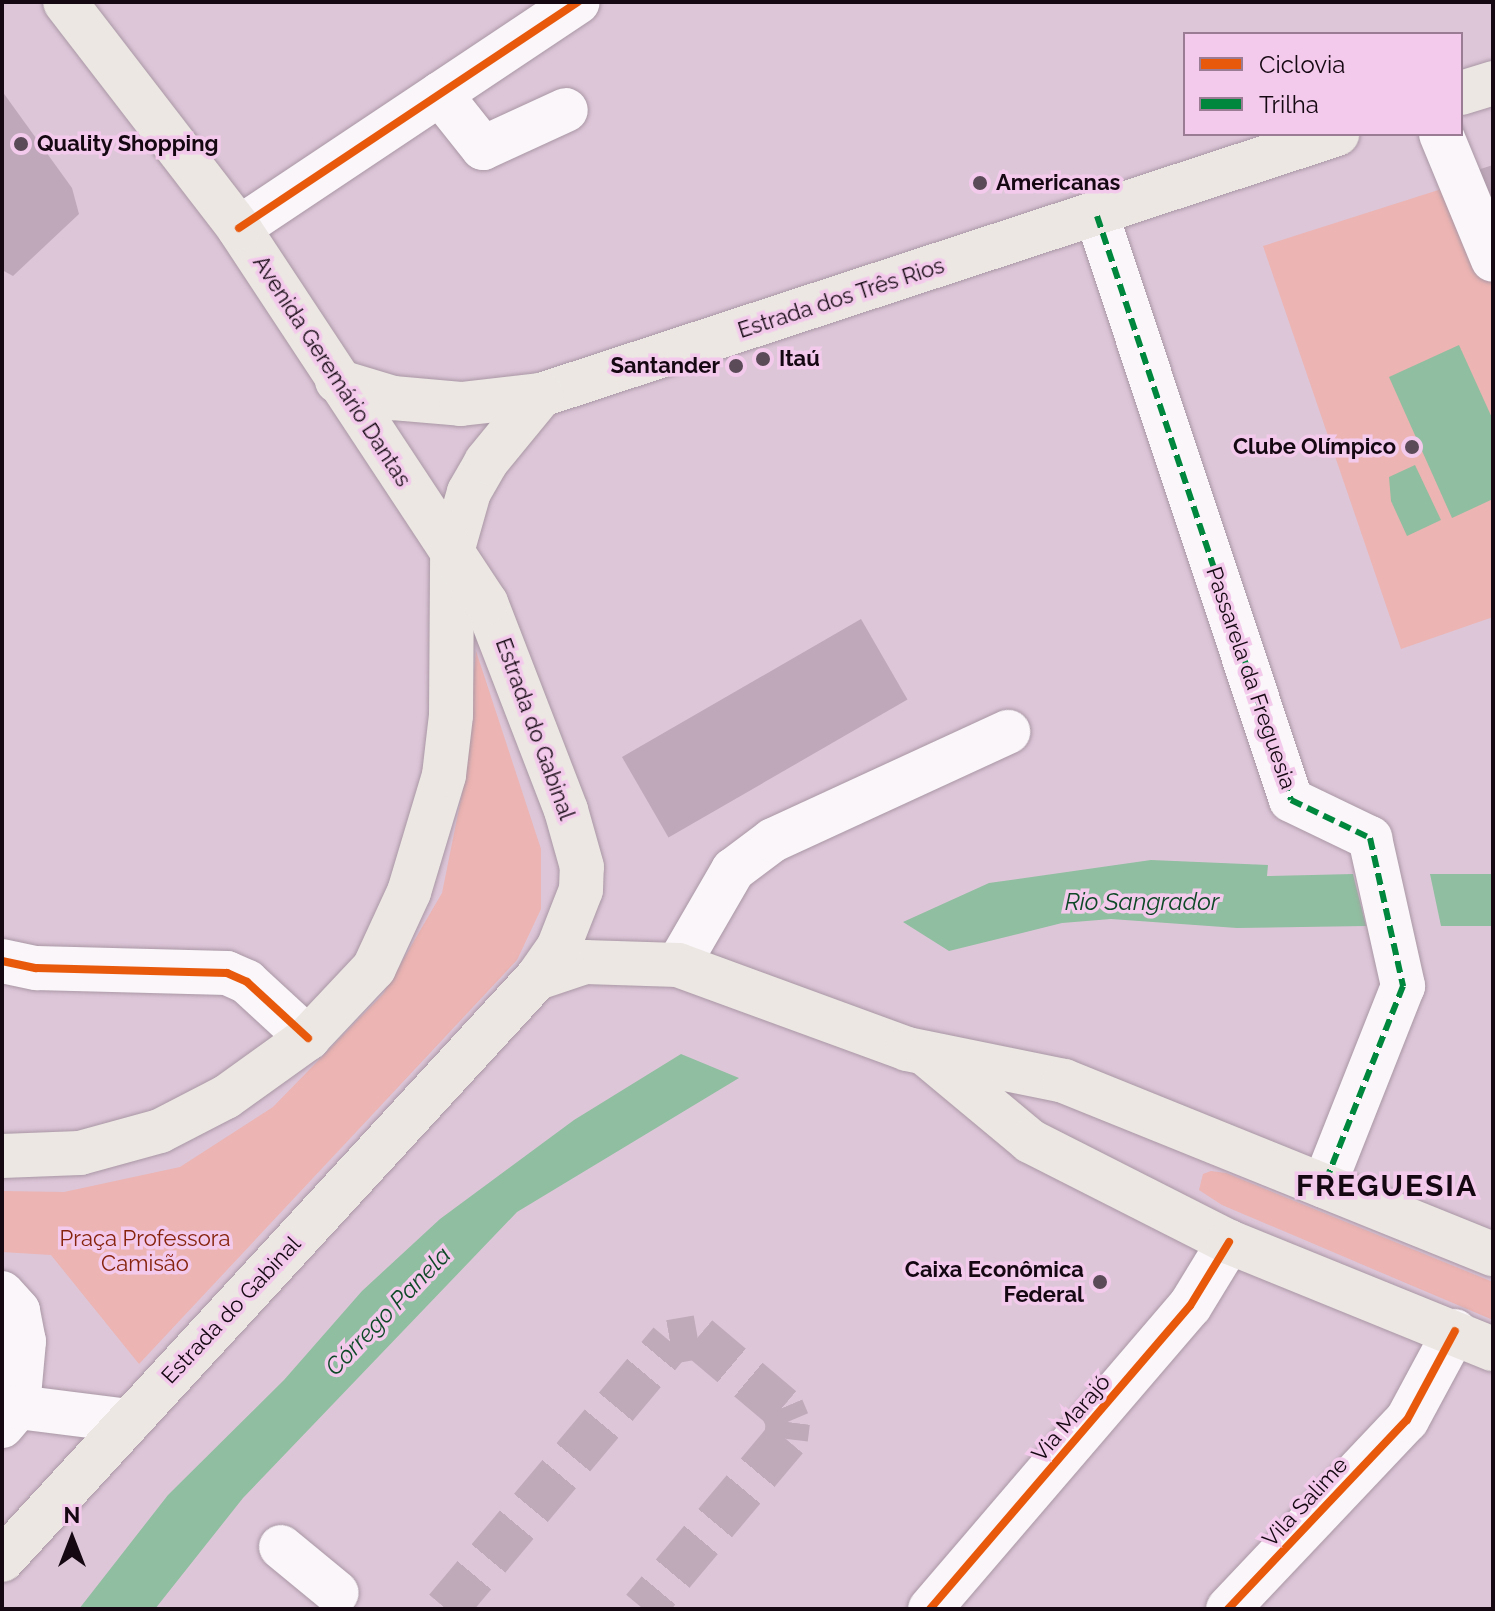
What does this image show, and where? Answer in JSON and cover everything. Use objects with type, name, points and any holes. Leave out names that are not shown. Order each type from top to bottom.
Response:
[{"type":"main road","name":"Avenida Geremário Dantas","points":[[65,2],[239,228],[452,552]]},
{"type":"main road","points":[[1463,92],[1493,83]]},
{"type":"main road","name":"Estrada dos Três Rios","points":[[337,381],[393,398],[461,404],[541,395],[1097,216],[1331,136]]},
{"type":"main road","points":[[2,1156],[80,1153],[160,1131],[226,1097],[308,1038],[364,982],[382,955],[409,892],[444,775],[451,715],[452,552],[475,482],[541,395]]},
{"type":"main road","name":"Estrada do Gabinal","points":[[2,1560],[537,978],[576,908],[582,867],[506,649],[486,603],[452,552]]},
{"type":"main road","points":[[537,978],[585,962],[678,965],[926,1055],[1064,1081],[1493,1254]]},
{"type":"main road","points":[[926,1055],[1030,1141],[1229,1242],[1474,1340]]},
{"type":"street","points":[[239,228],[578,2]]},
{"type":"street","points":[[440,94],[483,148],[566,110]]},
{"type":"street","points":[[1442,136],[1493,260]]},
{"type":"street","name":"Passarela da Freguesia","points":[[1097,216],[1291,800],[1370,838],[1403,986],[1324,1186]]},
{"type":"street","points":[[678,965],[733,870],[773,840],[1008,732]]},
{"type":"street","points":[[2,961],[36,968],[227,973],[247,982],[308,1038]]},
{"type":"street","name":"Via Marajó","points":[[930,1609],[1190,1306],[1229,1242]]},
{"type":"street","points":[[2,1293],[18,1311],[24,1341],[10,1417],[129,1421]]},
{"type":"street","name":"Vila Salime","points":[[1228,1609],[1407,1420],[1474,1340]]},
{"type":"street","points":[[281,1547],[337,1593]]},
{"type":"green space","name":"Clube Olímpico","points":[[1451,186],[1493,277],[1493,617],[1401,649],[1263,246]]},
{"type":"green space","name":"Praça Professora Camisão","points":[[476,651],[541,849],[541,909],[517,960],[139,1364],[51,1255],[2,1252],[2,1191],[64,1192],[180,1167],[273,1107],[383,994],[442,893],[464,784]]},
{"type":"green space","points":[[1211,1171],[1226,1173],[1493,1282],[1493,1320],[1222,1205],[1199,1190],[1203,1174]]},
{"type":"water","points":[[1459,345],[1493,420],[1493,499],[1452,518],[1389,377]]},
{"type":"water","points":[[1415,465],[1441,520],[1407,536],[1391,501],[1389,477]]},
{"type":"water","name":"Rio Sangrador","points":[[1151,860],[1268,865],[1267,876],[1353,874],[1366,926],[1237,928],[1111,919],[1062,923],[949,951],[903,922],[989,883]]},
{"type":"water","points":[[1430,874],[1493,874],[1493,926],[1441,926]]},
{"type":"water","name":"Córrego Panela","points":[[681,1054],[739,1078],[517,1212],[243,1498],[155,1609],[79,1609],[168,1495],[284,1380],[362,1291],[440,1219],[574,1120]]},
{"type":"building","name":"Quality Shopping","points":[[2,91],[72,188],[79,214],[13,276],[2,270]]},
{"type":"building","points":[[1493,165],[1493,247],[1462,175]]},
{"type":"building","points":[[861,619],[908,700],[668,838],[622,757]]},
{"type":"tunnel","points":[[446,1609],[670,1342],[698,1337],[782,1408],[788,1422],[786,1439],[643,1609]]},
{"type":"marked path","points":[[1097,216],[1291,800],[1370,838],[1403,986],[1324,1186]]},
{"type":"cycle path","points":[[239,228],[578,2]]},
{"type":"cycle path","points":[[2,961],[36,968],[227,973],[247,982],[308,1038]]},
{"type":"cycle path","points":[[930,1609],[1190,1306],[1229,1242]]},
{"type":"cycle path","points":[[1228,1609],[1407,1420],[1455,1331]]},
{"type":"place","name":"Quality Shopping","points":[[21,144]]},
{"type":"place","name":"Americanas","points":[[980,183]]},
{"type":"place","name":"Itaú","points":[[763,359]]},
{"type":"place","name":"Santander","points":[[736,366]]},
{"type":"place","name":"Clube Olímpico","points":[[1412,447]]},
{"type":"place","name":"Caixa Econômica Federal","points":[[1100,1282]]},
{"type":"district","name":"FREGUESIA","points":[[1387,1186]]}]
